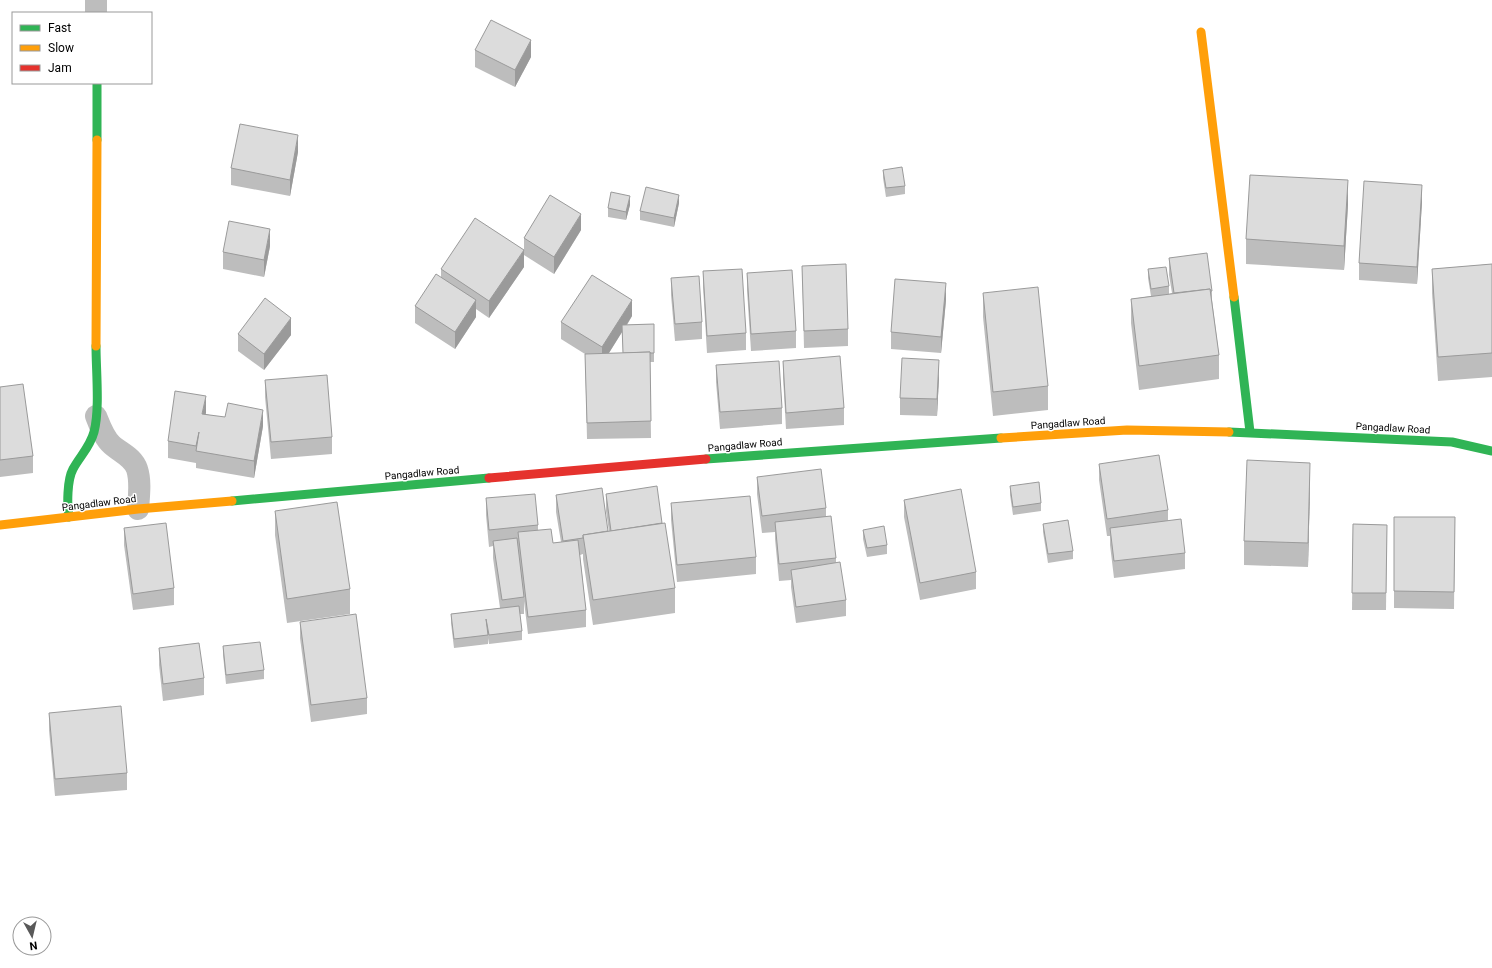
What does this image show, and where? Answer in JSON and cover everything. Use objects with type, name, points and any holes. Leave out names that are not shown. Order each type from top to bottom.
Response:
[{"type":"street","points":[[96,0],[96,12]]},
{"type":"street","points":[[1201,32],[1250,432]]},
{"type":"street","points":[[69,517],[67,504],[72,470],[88,448],[94,431],[96,416],[97,84]]},
{"type":"street","points":[[96,416],[101,431],[112,445],[126,454],[137,468],[140,488],[138,509]]},
{"type":"street","name":"Pangadlaw Road","points":[[0,525],[138,509],[800,451],[1127,430],[1250,432],[1452,442],[1492,451]]},
{"type":"building","points":[[491,20],[531,40],[515,70],[475,50]]},
{"type":"building","points":[[240,124],[298,135],[290,180],[231,168]]},
{"type":"building","points":[[902,167],[905,186],[886,188],[883,170]]},
{"type":"building","points":[[1250,175],[1348,180],[1344,246],[1246,239]]},
{"type":"building","points":[[1364,181],[1422,185],[1417,267],[1359,263]]},
{"type":"building","points":[[646,187],[679,195],[674,218],[640,211]]},
{"type":"building","points":[[611,192],[630,196],[626,212],[608,208]]},
{"type":"building","points":[[550,195],[581,214],[554,257],[524,238]]},
{"type":"building","points":[[475,218],[524,250],[489,301],[441,269]]},
{"type":"building","points":[[229,221],[270,229],[264,260],[223,252]]},
{"type":"building","points":[[1207,253],[1212,291],[1210,289],[1174,293],[1169,258]]},
{"type":"building","points":[[846,264],[848,329],[804,331],[802,266]]},
{"type":"building","points":[[1492,264],[1492,353],[1438,357],[1432,269]]},
{"type":"building","points":[[1166,267],[1169,286],[1151,289],[1148,269]]},
{"type":"building","points":[[742,269],[746,333],[707,336],[703,271]]},
{"type":"building","points":[[792,270],[796,331],[751,334],[747,273]]},
{"type":"building","points":[[436,274],[476,300],[455,332],[415,306]]},
{"type":"building","points":[[592,275],[632,300],[602,347],[561,322]]},
{"type":"building","points":[[699,276],[702,322],[675,324],[671,278]]},
{"type":"building","points":[[895,279],[946,283],[941,337],[891,332]]},
{"type":"building","points":[[1038,287],[1048,386],[993,392],[983,293]]},
{"type":"building","points":[[1210,289],[1219,355],[1139,366],[1131,299]]},
{"type":"building","points":[[265,298],[291,318],[264,354],[238,334]]},
{"type":"building","points":[[654,324],[654,353],[623,353],[622,325]]},
{"type":"building","points":[[650,352],[651,421],[587,423],[585,354]]},
{"type":"building","points":[[840,356],[844,408],[786,413],[783,361]]},
{"type":"building","points":[[902,358],[939,360],[937,399],[900,398]]},
{"type":"building","points":[[779,361],[782,408],[720,412],[716,365]]},
{"type":"building","points":[[327,375],[332,437],[271,442],[265,380]]},
{"type":"building","points":[[23,384],[33,456],[0,460],[0,387]]},
{"type":"building","points":[[175,391],[206,396],[202,414],[225,417],[228,403],[263,410],[254,461],[196,451],[199,432],[196,446],[168,441]]},
{"type":"building","points":[[1159,455],[1168,510],[1107,519],[1099,464]]},
{"type":"building","points":[[1247,460],[1310,463],[1308,543],[1244,541]]},
{"type":"building","points":[[821,469],[826,508],[762,516],[757,477]]},
{"type":"building","points":[[1039,482],[1041,503],[1013,507],[1010,486]]},
{"type":"building","points":[[657,486],[662,523],[611,531],[606,494]]},
{"type":"building","points":[[602,488],[608,531],[583,535],[583,538],[563,541],[556,495]]},
{"type":"building","points":[[961,489],[976,572],[920,583],[904,500]]},
{"type":"building","points":[[535,494],[538,525],[489,530],[486,498]]},
{"type":"building","points":[[750,496],[756,557],[677,565],[671,503]]},
{"type":"building","points":[[337,502],[350,589],[287,599],[275,511]]},
{"type":"building","points":[[831,516],[836,558],[779,564],[775,522]]},
{"type":"building","points":[[1394,517],[1455,517],[1454,592],[1394,591]]},
{"type":"building","points":[[1181,519],[1185,553],[1114,561],[1110,528]]},
{"type":"building","points":[[1068,520],[1073,551],[1048,554],[1043,524]]},
{"type":"building","points":[[166,523],[174,588],[133,594],[124,528]]},
{"type":"building","points":[[665,523],[675,588],[593,600],[583,535]]},
{"type":"building","points":[[1353,524],[1387,525],[1386,593],[1352,593]]},
{"type":"building","points":[[884,526],[887,545],[867,548],[863,530]]},
{"type":"building","points":[[551,529],[553,543],[578,540],[586,610],[528,617],[518,532]]},
{"type":"building","points":[[517,538],[524,597],[502,600],[493,541]]},
{"type":"building","points":[[840,562],[846,600],[796,607],[791,570]]},
{"type":"building","points":[[519,606],[522,631],[489,635],[486,619],[488,635],[454,639],[451,614]]},
{"type":"building","points":[[356,614],[367,698],[311,705],[300,622]]},
{"type":"building","points":[[260,642],[264,670],[226,675],[223,646]]},
{"type":"building","points":[[199,643],[204,678],[163,684],[159,648]]},
{"type":"building","points":[[121,706],[127,773],[55,779],[49,713]]},
{"type":"traffic: fast","points":[[97,84],[97,140]]},
{"type":"traffic: fast","points":[[1234,297],[1250,432]]},
{"type":"traffic: fast","points":[[69,517],[68,493],[71,474],[90,442],[96,423],[96,346]]},
{"type":"traffic: fast","points":[[1229,432],[1452,442],[1492,451]]},
{"type":"traffic: fast","points":[[706,459],[1001,438]]},
{"type":"traffic: fast","points":[[232,501],[489,478]]},
{"type":"traffic: slow","points":[[1201,32],[1234,297]]},
{"type":"traffic: slow","points":[[96,346],[97,140]]},
{"type":"traffic: slow","points":[[1001,438],[1127,430],[1229,432]]},
{"type":"traffic: slow","points":[[0,525],[138,509],[232,501]]},
{"type":"traffic: jam","points":[[489,478],[706,459]]}]
